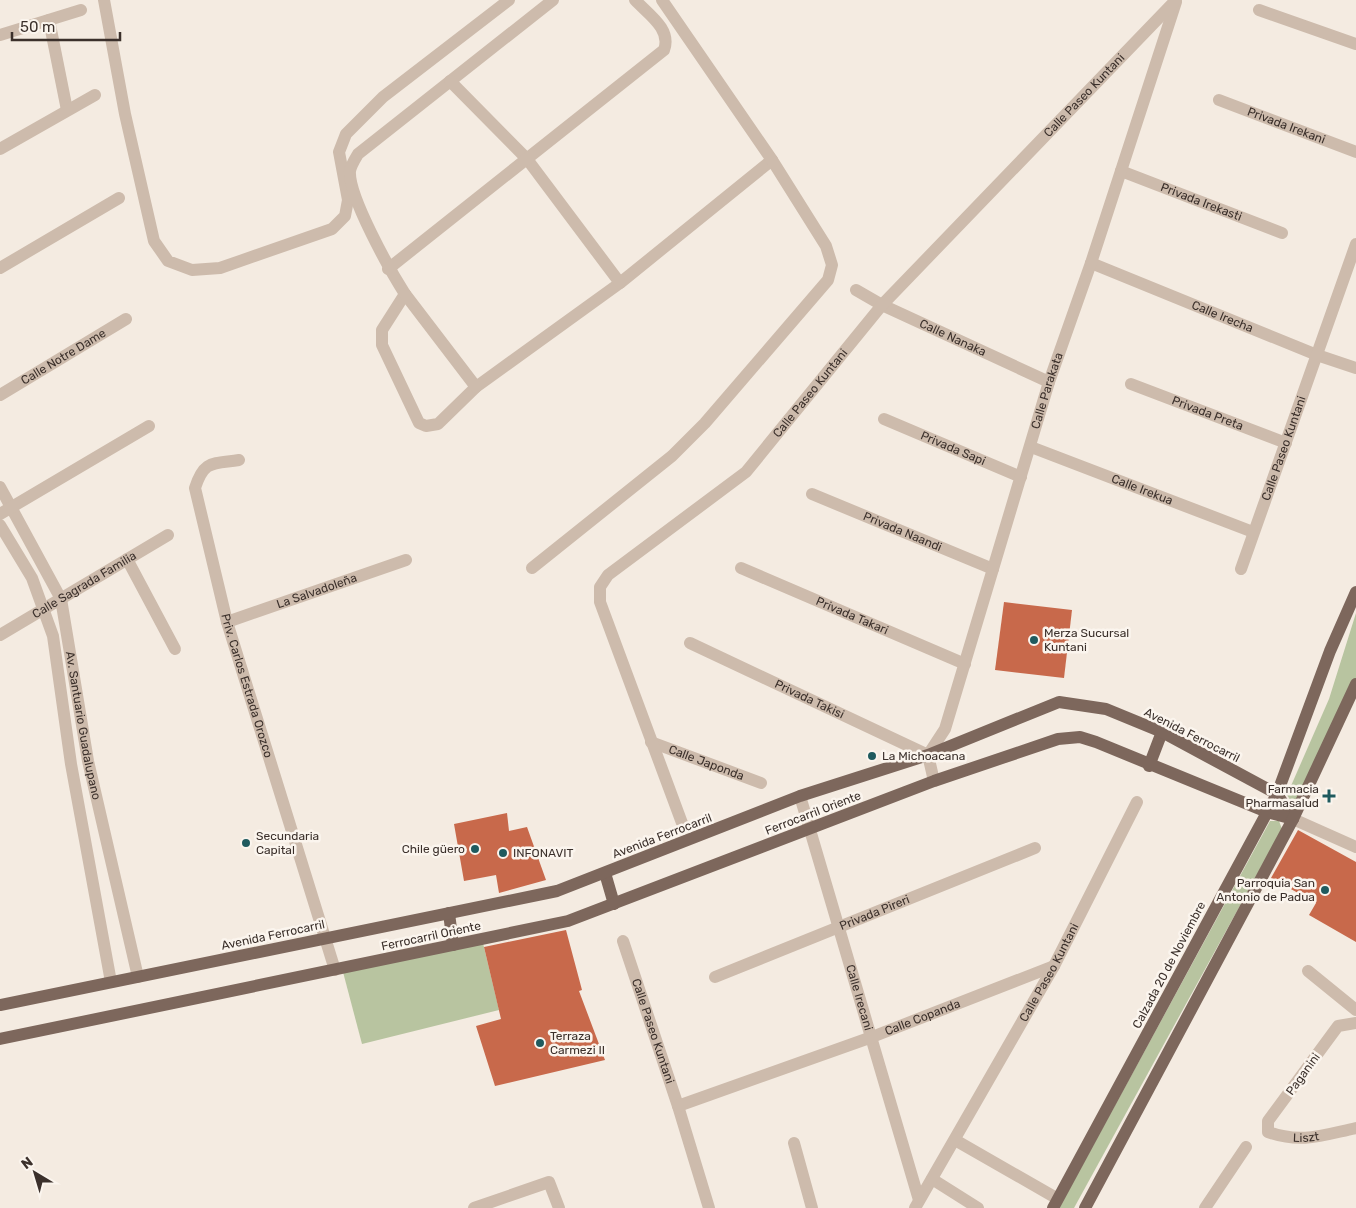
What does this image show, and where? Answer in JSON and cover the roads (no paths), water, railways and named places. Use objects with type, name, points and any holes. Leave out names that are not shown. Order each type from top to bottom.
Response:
[{"type":"main road","name":"Calzada 20 de Noviembre","points":[[1055,1203],[1277,794],[1330,651],[1356,592]]},
{"type":"main road","points":[[1085,1208],[1293,819],[1356,684]]},
{"type":"main road","name":"Avenida Ferrocarril","points":[[0,1005],[558,891],[800,796],[928,755],[1059,702],[1106,709],[1162,732],[1277,794],[1293,819]]},
{"type":"main road","points":[[1149,766],[1162,732]]},
{"type":"main road","name":"Ferrocarril Oriente","points":[[0,1039],[568,921],[934,781],[1058,739],[1080,737],[1267,812],[1293,819]]},
{"type":"main road","points":[[605,873],[614,904]]},
{"type":"main road","points":[[448,913],[453,945]]},
{"type":"street","points":[[104,0],[125,114],[154,241],[168,261],[192,270],[220,268],[332,229],[345,216],[348,200],[339,152],[346,134],[383,98],[508,0]]},
{"type":"street","points":[[476,387],[388,269],[352,187],[350,170],[358,154],[553,0]]},
{"type":"street","points":[[388,269],[664,50],[667,41],[665,31],[635,0]]},
{"type":"street","points":[[532,568],[672,456],[692,436],[828,280],[832,265],[826,246],[772,160],[662,0]]},
{"type":"street","name":"Calle Parakata","points":[[928,755],[945,729],[1049,382],[1091,263],[1177,0]]},
{"type":"street","name":"Calle Paseo Kuntani","points":[[682,823],[600,602],[600,587],[608,575],[746,472],[882,305],[1177,0]]},
{"type":"street","points":[[0,35],[81,10]]},
{"type":"street","points":[[1259,10],[1356,44]]},
{"type":"street","points":[[49,20],[67,110]]},
{"type":"street","points":[[450,80],[527,159],[620,283]]},
{"type":"street","points":[[0,149],[95,95]]},
{"type":"street","name":"Privada Irekani","points":[[1219,100],[1356,152]]},
{"type":"street","points":[[406,294],[382,330],[382,345],[419,423],[426,426],[438,424],[476,387],[620,283],[772,160]]},
{"type":"street","name":"Privada Irekasti","points":[[1121,171],[1282,232]]},
{"type":"street","points":[[0,268],[119,198]]},
{"type":"street","name":"Calle Paseo Kuntani","points":[[1241,569],[1356,244]]},
{"type":"street","name":"Calle Irecha","points":[[1091,263],[1318,355],[1356,368]]},
{"type":"street","name":"Calle Nanaka","points":[[856,290],[882,305],[1049,382]]},
{"type":"street","name":"Calle Notre Dame","points":[[0,395],[126,319]]},
{"type":"street","name":"Privada Preta","points":[[1131,384],[1286,443]]},
{"type":"street","name":"Privada Sapi","points":[[884,419],[1022,477]]},
{"type":"street","points":[[0,514],[148,426]]},
{"type":"street","name":"Calle Irekua","points":[[1031,447],[1253,532]]},
{"type":"street","name":"Priv. Carlos Estrada Orozco","points":[[239,460],[210,464],[200,472],[195,488],[227,622],[326,938]]},
{"type":"street","name":"Av. Santuario Guadalupano","points":[[0,487],[61,599],[88,761],[138,976]]},
{"type":"street","name":"Privada Naandi","points":[[812,494],[993,569]]},
{"type":"street","name":"Av. Santuario Guadalupano","points":[[0,524],[32,578],[53,636],[71,764],[111,982]]},
{"type":"street","name":"Calle Sagrada Familia","points":[[0,635],[168,535]]},
{"type":"street","points":[[127,559],[174,649]]},
{"type":"street","name":"La Salvadoleña","points":[[227,622],[406,560]]},
{"type":"street","name":"Privada Takari","points":[[740,568],[965,664]]},
{"type":"street","name":"Privada Takisi","points":[[690,643],[928,755]]},
{"type":"street","name":"Calle Japonda","points":[[651,742],[761,783]]},
{"type":"street","points":[[928,755],[934,781]]},
{"type":"street","points":[[71,764],[88,761]]},
{"type":"street","name":"Calle Irecani","points":[[800,796],[872,1037],[917,1204]]},
{"type":"street","name":"Calle Paseo Kuntani","points":[[917,1204],[1054,966],[1137,802]]},
{"type":"street","points":[[1293,819],[1356,847]]},
{"type":"street","name":"Privada Pireri","points":[[715,977],[1035,848]]},
{"type":"street","points":[[97,898],[118,894]]},
{"type":"street","points":[[326,938],[335,970]]},
{"type":"street","name":"Calle Paseo Kuntani","points":[[623,941],[678,1106],[709,1208]]},
{"type":"street","name":"Calle Copanda","points":[[678,1106],[872,1037],[1054,966]]},
{"type":"street","points":[[1308,971],[1356,1010]]},
{"type":"street","name":"Paganini","points":[[1268,1121],[1338,1026],[1356,1023]]},
{"type":"street","name":"Liszt","points":[[1268,1121],[1268,1132],[1287,1139],[1312,1138],[1356,1128]]},
{"type":"street","points":[[955,1140],[1055,1203]]},
{"type":"street","points":[[794,1143],[812,1208]]},
{"type":"street","points":[[1205,1208],[1246,1148]]},
{"type":"street","points":[[932,1179],[978,1208]]},
{"type":"street","points":[[474,1208],[549,1182],[559,1208]]},
{"type":"place","name":"Merza Sucursal Kuntani","points":[[1034,640]]},
{"type":"place","name":"La Michoacana","points":[[872,756]]},
{"type":"place","name":"Farmacia Pharmasalud","points":[[1329,796]]},
{"type":"place","name":"Secundaria Capital","points":[[246,843]]},
{"type":"place","name":"Chile güero","points":[[475,849]]},
{"type":"place","name":"INFONAVIT","points":[[503,853]]},
{"type":"place","name":"Parroquia San Antonio de Padua","points":[[1325,890]]},
{"type":"place","name":"Terraza Carmezi II","points":[[540,1043]]}]
